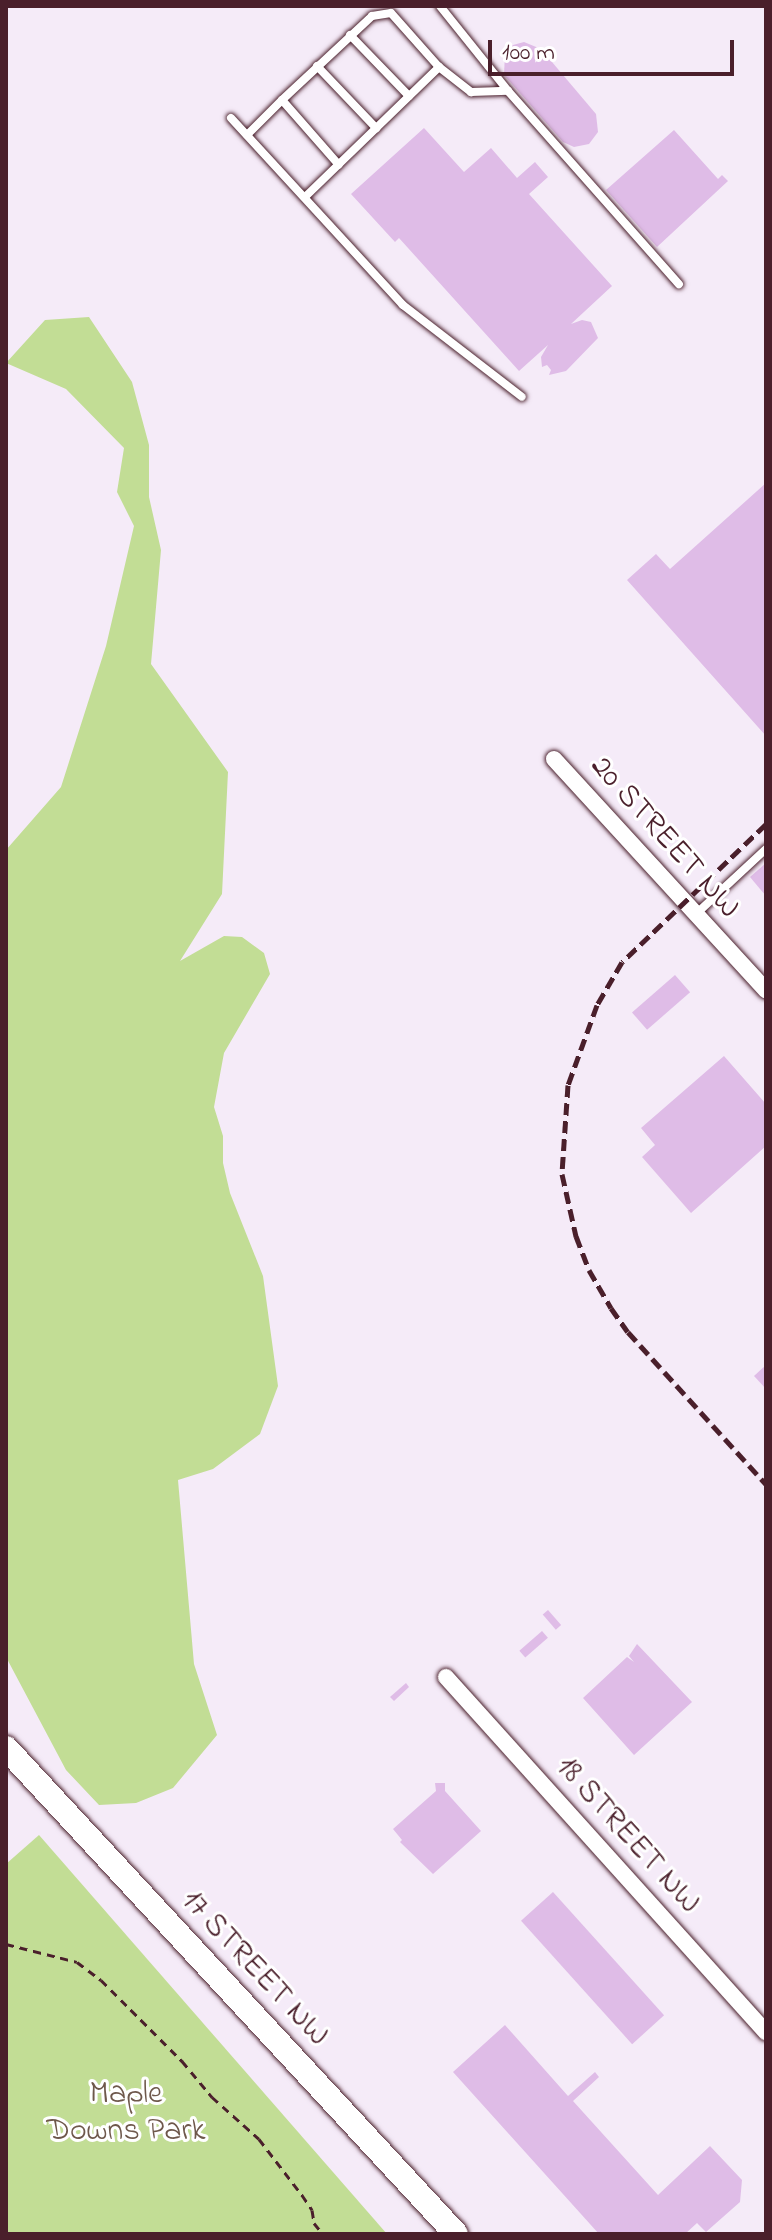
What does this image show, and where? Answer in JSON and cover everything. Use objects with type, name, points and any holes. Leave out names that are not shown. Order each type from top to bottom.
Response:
[{"type":"main road","name":"17 STREET NW","points":[[6,1748],[456,2234]]},
{"type":"street","name":"20 STREET NW","points":[[554,759],[766,990]]},
{"type":"street","name":"18 STREET NW","points":[[446,1677],[766,2032]]},
{"type":"lane","points":[[440,6],[508,91],[679,284]]},
{"type":"lane","points":[[247,135],[372,16],[391,13],[439,67],[471,92],[508,91]]},
{"type":"lane","points":[[350,35],[409,96]]},
{"type":"lane","points":[[317,66],[376,128]]},
{"type":"lane","points":[[305,197],[439,67]]},
{"type":"lane","points":[[282,100],[339,165]]},
{"type":"lane","points":[[231,118],[403,305],[522,397]]},
{"type":"lane","points":[[696,915],[766,849]]},
{"type":"path","points":[[6,1944],[77,1962],[101,1980],[182,2061],[212,2097],[259,2139],[302,2195],[312,2210],[314,2223],[323,2234]]},
{"type":"green space","points":[[89,317],[132,382],[149,445],[149,497],[161,550],[151,664],[228,772],[222,894],[180,961],[224,936],[242,937],[264,953],[270,974],[224,1053],[214,1107],[223,1136],[223,1163],[230,1193],[263,1276],[278,1386],[260,1434],[213,1469],[178,1480],[194,1664],[217,1735],[173,1788],[136,1803],[99,1805],[66,1770],[6,1657],[6,850],[61,787],[106,646],[134,526],[117,492],[124,448],[66,389],[6,363],[45,320]]},
{"type":"green space","name":"Maple Downs Park","points":[[39,1835],[387,2234],[6,2234],[6,1864]]},
{"type":"building","points":[[524,42],[541,49],[596,114],[598,132],[589,144],[574,147],[563,142],[504,75],[505,53],[513,45]]},
{"type":"building","points":[[424,128],[464,172],[491,148],[517,178],[535,162],[548,177],[529,194],[612,286],[571,324],[582,320],[591,322],[598,338],[566,371],[549,375],[551,370],[547,365],[542,367],[541,357],[548,345],[519,371],[399,238],[395,242],[351,194]]},
{"type":"building","points":[[674,130],[718,179],[722,175],[728,181],[657,247],[606,190]]},
{"type":"building","points":[[766,483],[766,736],[627,580],[656,554],[670,569]]},
{"type":"building","points":[[766,863],[766,896],[750,877]]},
{"type":"building","points":[[675,975],[690,992],[647,1030],[632,1012]]},
{"type":"building","points":[[724,1056],[766,1104],[766,1146],[691,1213],[642,1157],[655,1145],[641,1128]]},
{"type":"building","points":[[766,1365],[766,1389],[754,1376]]},
{"type":"building","points":[[548,1610],[561,1625],[556,1630],[543,1615]]},
{"type":"building","points":[[542,1631],[548,1638],[525,1657],[519,1651]]},
{"type":"building","points":[[637,1644],[692,1702],[634,1755],[583,1698],[627,1657],[634,1662],[629,1656]]},
{"type":"building","points":[[406,1683],[409,1687],[394,1701],[390,1697]]},
{"type":"building","points":[[435,1783],[445,1783],[445,1791],[481,1831],[433,1874],[400,1842],[402,1840],[393,1829],[436,1791]]},
{"type":"building","points":[[553,1892],[664,2015],[632,2044],[521,1921]]},
{"type":"building","points":[[505,2025],[568,2096],[595,2072],[599,2077],[573,2101],[658,2195],[710,2146],[742,2180],[740,2202],[706,2232],[697,2223],[685,2234],[599,2234],[453,2072]]},
{"type":"railway","points":[[766,824],[622,962],[597,1005],[568,1085],[562,1174],[576,1236],[589,1270],[611,1308],[628,1332],[766,1484]]}]
